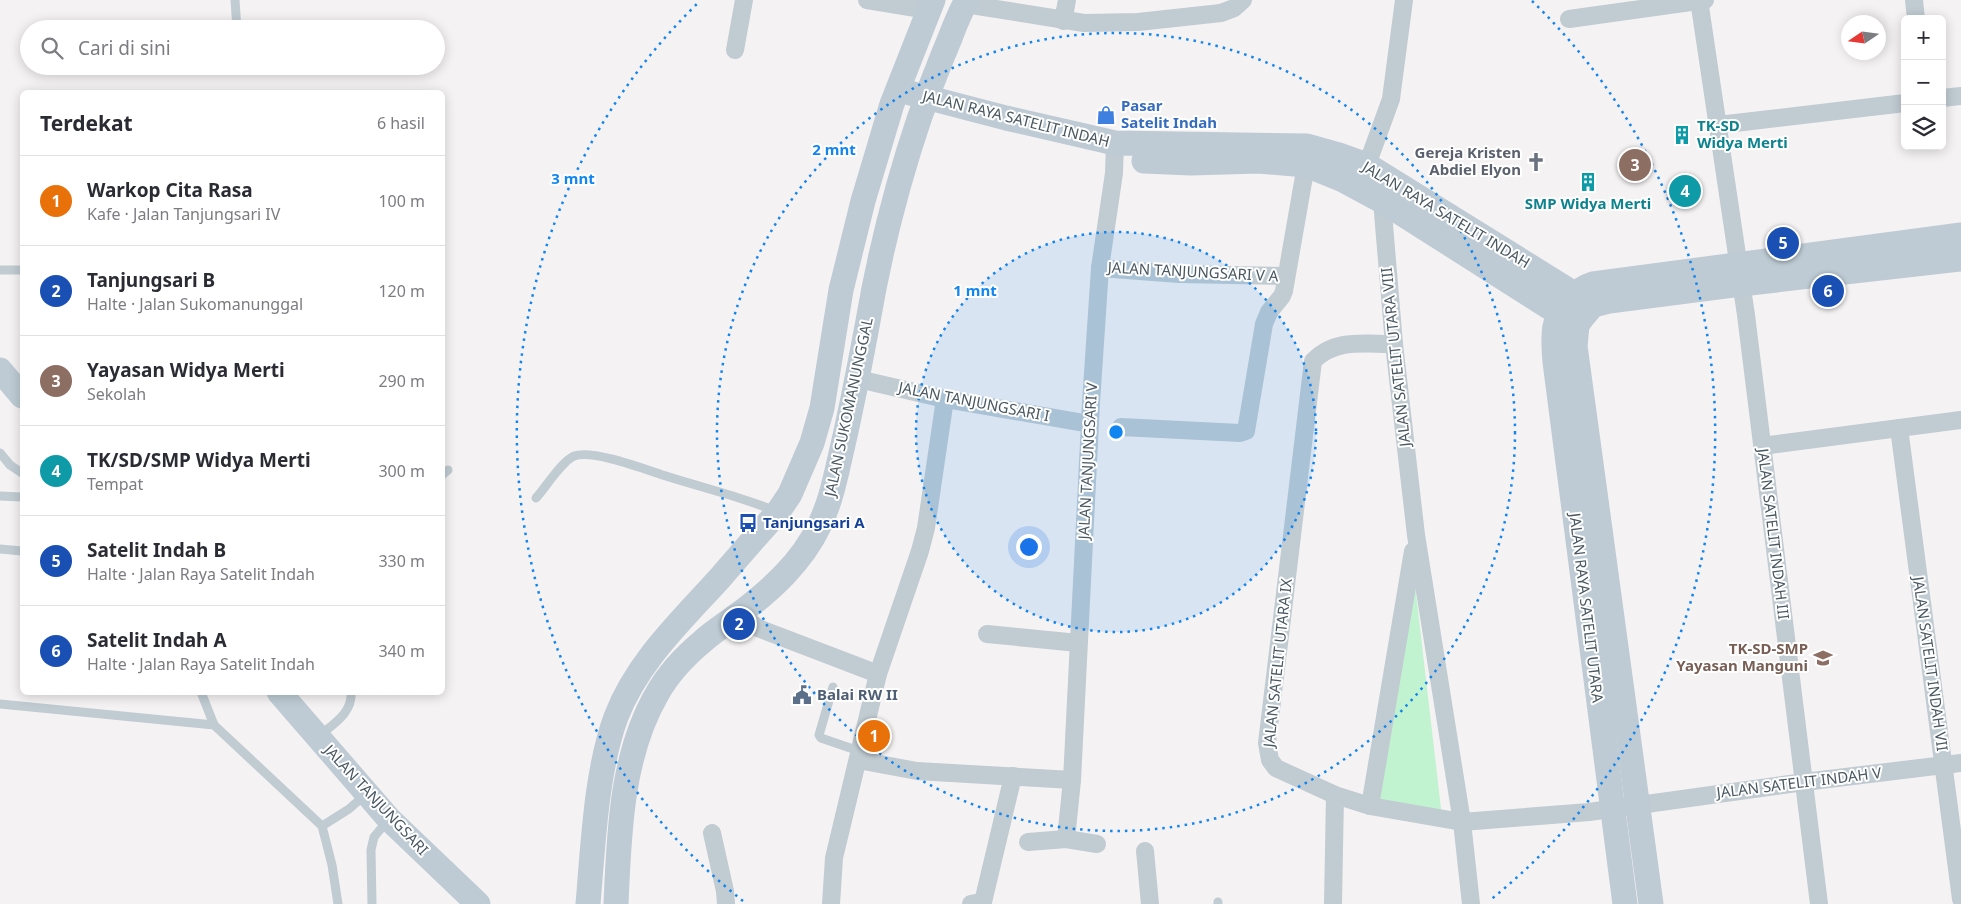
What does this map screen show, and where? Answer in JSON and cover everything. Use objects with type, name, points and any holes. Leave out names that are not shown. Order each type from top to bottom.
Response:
[{"type":"street","points":[[735,50],[744,0]]},
{"type":"street","points":[[867,0],[931,5]]},
{"type":"street","points":[[1063,21],[1067,0]]},
{"type":"street","points":[[966,2],[1063,21],[1084,23],[1138,22],[1221,13],[1234,8],[1243,0]]},
{"type":"street","points":[[1368,165],[1391,99],[1404,0]]},
{"type":"street","points":[[1569,18],[1701,0]]},
{"type":"street","name":"JALAN SATELIT INDAH III","points":[[1701,0],[1740,274],[1820,904]]},
{"type":"street","points":[[1914,0],[1916,15]]},
{"type":"street","name":"JALAN SUKOMANUNGGAL","points":[[616,904],[619,847],[629,766],[646,715],[657,692],[674,669],[703,640],[740,614],[783,576],[804,554],[820,525],[833,486],[858,380],[868,317],[888,228],[923,106],[966,2]]},
{"type":"street","name":"JALAN SUKOMANUNGGAL","points":[[588,904],[601,774],[616,718],[628,692],[644,665],[676,626],[778,512],[801,472],[822,408],[841,290],[863,201],[895,96],[931,5]]},
{"type":"street","name":"JALAN RAYA SATELIT INDAH","points":[[895,96],[923,106],[1115,151],[1191,163],[1259,161],[1306,165],[1343,180],[1387,190],[1584,299]]},
{"type":"street","points":[[1946,98],[1961,96]]},
{"type":"street","points":[[1718,125],[1901,103]]},
{"type":"street","name":"JALAN RAYA SATELIT INDAH","points":[[1115,151],[1307,146],[1368,165],[1387,190],[1567,319]]},
{"type":"street","name":"JALAN TANJUNGSARI V","points":[[1066,839],[1072,780],[1100,268],[1115,151]]},
{"type":"street","name":"JALAN TANJUNGSARI V A","points":[[1121,427],[1245,432],[1264,324],[1282,296],[1306,165]]},
{"type":"street","name":"JALAN SATELIT UTARA VIII","points":[[1387,190],[1394,344],[1416,535],[1462,822],[1471,904]]},
{"type":"street","points":[[1740,274],[1961,235]]},
{"type":"street","points":[[1567,319],[1584,299],[1581,288],[1593,284],[1961,259]]},
{"type":"street","name":"JALAN TANJUNGSARI V A","points":[[1100,268],[1179,274],[1286,276]]},
{"type":"street","name":"JALAN RAYA SATELIT UTARA","points":[[1567,319],[1575,346],[1651,904]]},
{"type":"street","name":"JALAN RAYA SATELIT UTARA","points":[[1567,319],[1553,340],[1555,362],[1611,809],[1625,904]]},
{"type":"street","name":"JALAN SATELIT UTARA IX","points":[[1394,344],[1342,344],[1326,350],[1313,361],[1268,750],[1270,760],[1276,768],[1335,795],[1370,806],[1462,822],[1637,805]]},
{"type":"street","points":[[0,370],[20,394]]},
{"type":"street","name":"JALAN TANJUNGSARI I","points":[[858,380],[946,399],[1090,424]]},
{"type":"street","points":[[831,904],[834,858],[878,674],[926,528],[946,399]]},
{"type":"street","points":[[1762,446],[1961,420]]},
{"type":"street","name":"JALAN SATELIT INDAH VII","points":[[1899,428],[1961,899]]},
{"type":"street","name":"JALAN SATELIT UTARA VIII","points":[[1370,806],[1416,535]]},
{"type":"street","points":[[740,614],[758,628],[878,674]]},
{"type":"street","points":[[988,634],[1078,643]]},
{"type":"street","name":"JALAN TANJUNGSARI","points":[[281,695],[389,819],[478,904]]},
{"type":"street","points":[[858,756],[917,771],[1072,780]]},
{"type":"street","name":"JALAN SATELIT INDAH V","points":[[1637,805],[1961,763]]},
{"type":"street","points":[[970,904],[983,902],[1013,776]]},
{"type":"street","points":[[1333,904],[1335,795]]},
{"type":"street","points":[[712,833],[726,904]]},
{"type":"street","points":[[1028,842],[1066,839],[1097,844]]},
{"type":"street","points":[[1145,851],[1150,904]]},
{"type":"lane","points":[[235,0],[236,20]]},
{"type":"lane","points":[[0,270],[20,270]]},
{"type":"lane","points":[[0,453],[10,465],[20,472]]},
{"type":"lane","points":[[536,498],[566,462],[574,456],[582,454],[654,470],[666,476],[750,500],[778,512]]},
{"type":"lane","points":[[0,496],[20,497]]},
{"type":"lane","points":[[0,549],[20,551]]},
{"type":"lane","points":[[833,687],[819,735],[821,738],[858,756]]},
{"type":"lane","points":[[202,695],[214,725],[322,826],[332,865],[338,904]]},
{"type":"lane","points":[[317,738],[348,709],[351,703],[351,695]]},
{"type":"lane","points":[[0,704],[214,725]]},
{"type":"lane","points":[[322,826],[349,809],[367,793]]},
{"type":"lane","points":[[372,904],[371,850],[374,837],[389,819]]},
{"type":"green space","points":[[1414,576],[1442,817],[1378,803]]},
{"type":"place","name":"Pasar Satelit Indah","points":[[1106,115]]},
{"type":"place","name":"TK-SD Widya Merti","points":[[1682,135]]},
{"type":"place","name":"Gereja Kristen Abdiel Elyon","points":[[1536,162]]},
{"type":"place","name":"Yayasan Widya Merti","points":[[1635,165]]},
{"type":"place","name":"SMP Widya Merti","points":[[1588,182]]},
{"type":"place","name":"TK/SD/SMP Widya Merti","points":[[1685,191]]},
{"type":"place","name":"Satelit Indah B","points":[[1783,243]]},
{"type":"place","name":"Satelit Indah A","points":[[1828,291]]},
{"type":"place","name":"Tanjungsari A","points":[[748,523]]},
{"type":"place","name":"Tanjungsari B","points":[[739,624]]},
{"type":"place","name":"TK-SD-SMP Yayasan Manguni","points":[[1823,658]]},
{"type":"place","name":"Balai RW II","points":[[802,695]]},
{"type":"place","name":"Warkop Cita Rasa","points":[[874,736]]}]
